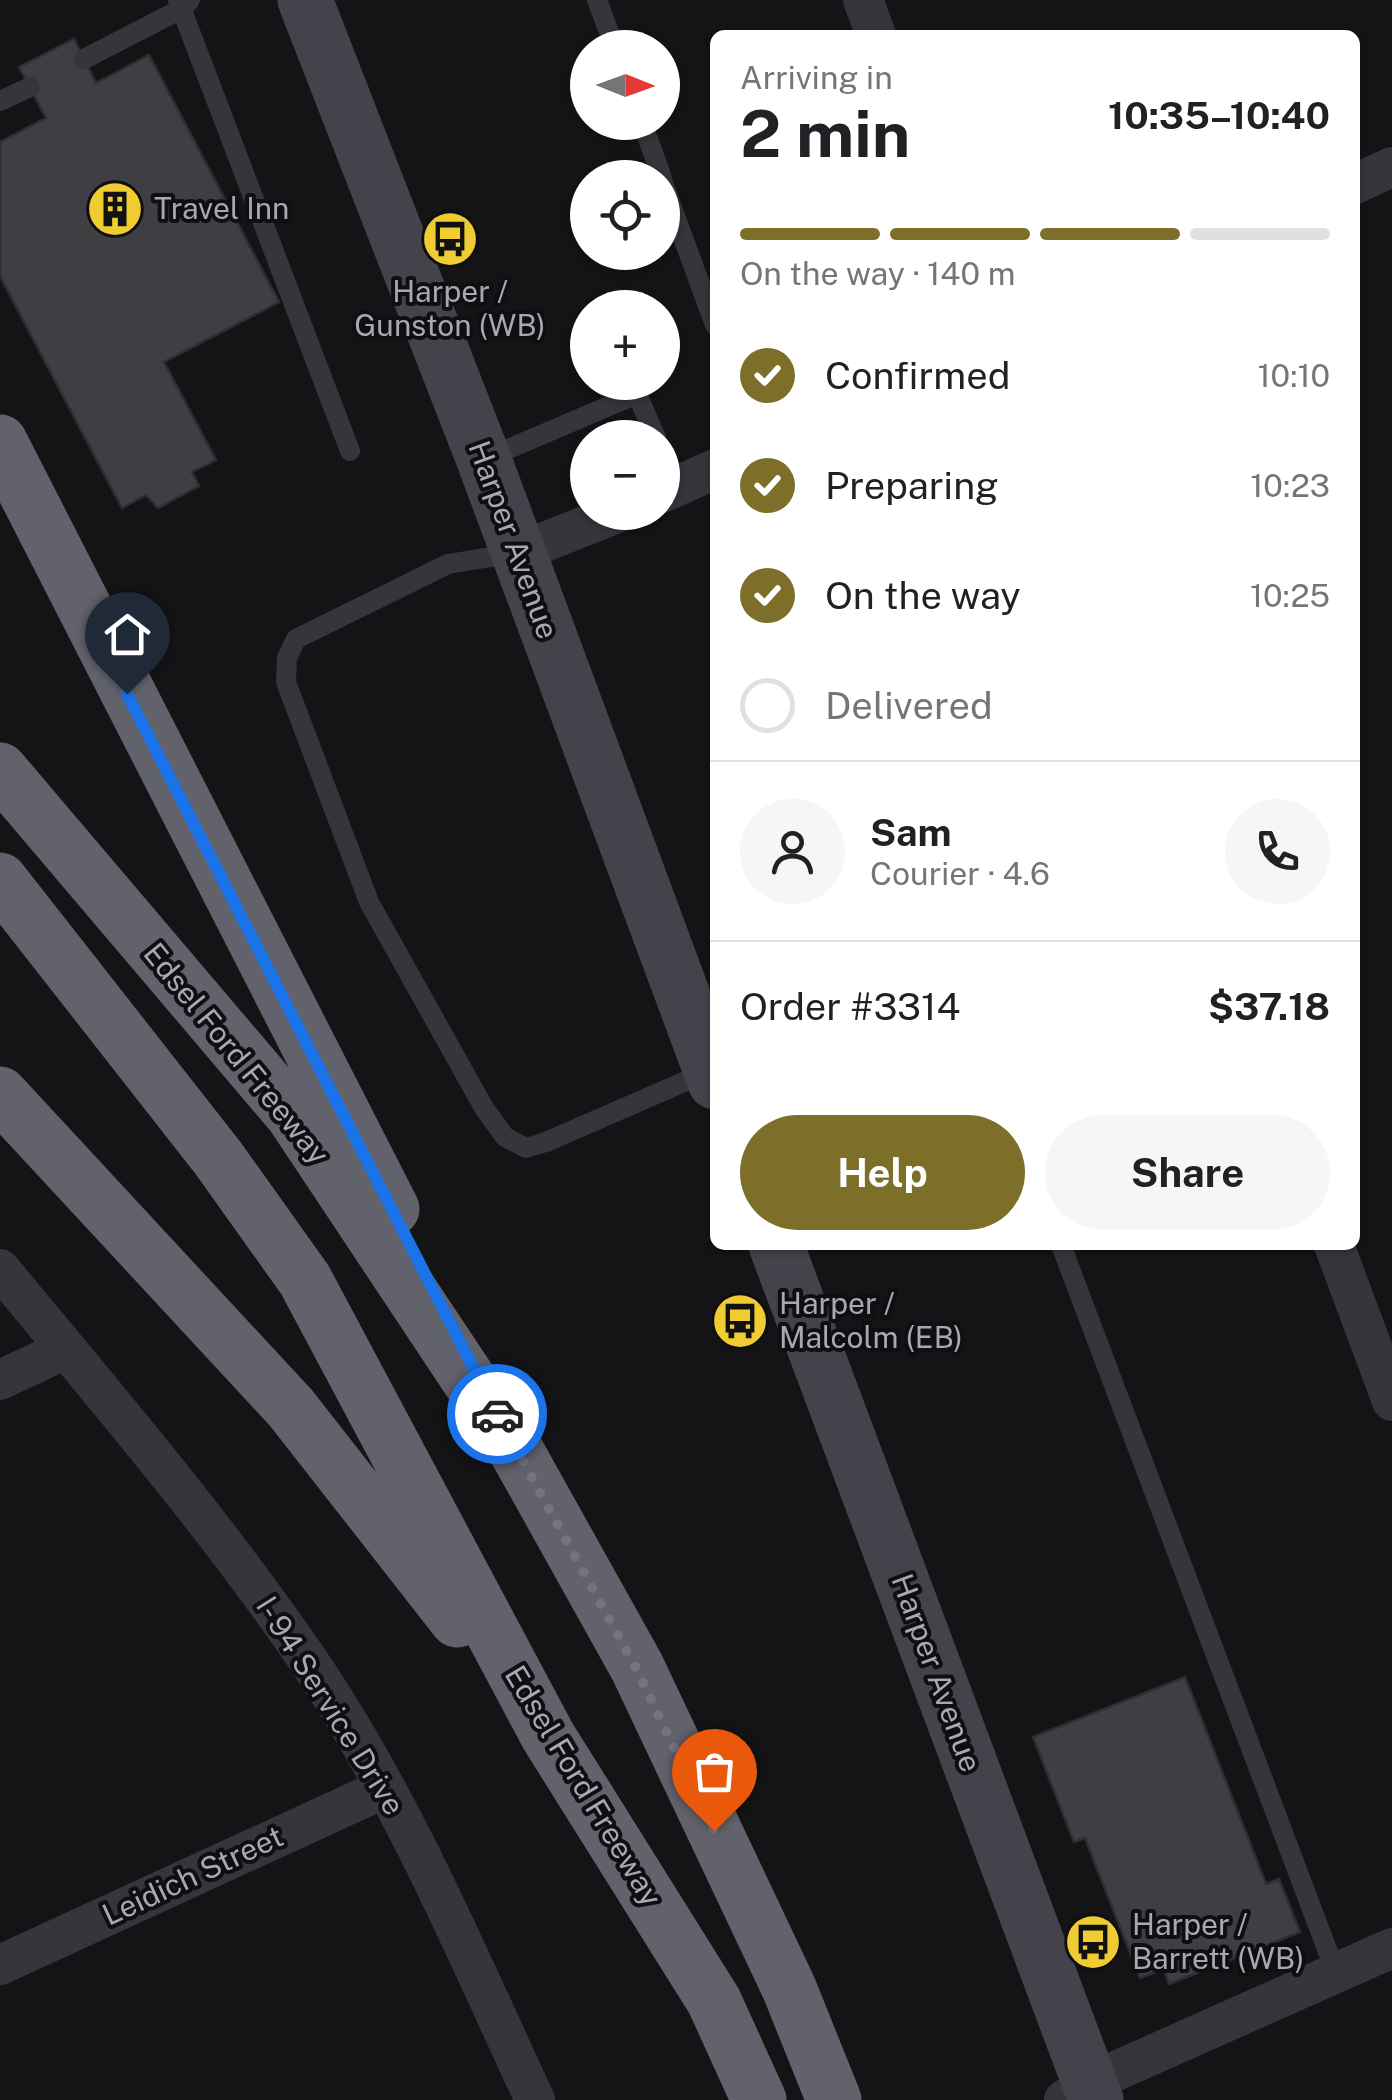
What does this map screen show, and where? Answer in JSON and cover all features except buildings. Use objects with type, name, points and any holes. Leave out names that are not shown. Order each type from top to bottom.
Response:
[{"type":"highway","points":[[0,442],[517,1452]]},
{"type":"highway","name":"Edsel Ford Freeway","points":[[0,770],[293,1115],[517,1452],[636,1668],[789,1988],[834,2100]]},
{"type":"highway","name":"Edsel Ford Freeway","points":[[0,880],[206,1143],[305,1280],[548,1736],[714,2000],[759,2100]]},
{"type":"highway","points":[[0,1094],[292,1408],[548,1736]]},
{"type":"main road","name":"Harper Avenue","points":[[305,0],[484,460],[710,1068]]},
{"type":"main road","name":"Harper Avenue","points":[[778,1250],[1083,2094]]},
{"type":"street","points":[[862,0],[874,30]]},
{"type":"street","points":[[1360,182],[1392,167]]},
{"type":"street","points":[[680,476],[710,470]]},
{"type":"street","points":[[517,553],[575,530]]},
{"type":"street","points":[[1336,1250],[1392,1400]]},
{"type":"street","name":"I- 94 Service Drive","points":[[0,1269],[234,1557],[319,1677],[385,1788],[535,2100]]},
{"type":"street","points":[[0,1380],[66,1349]]},
{"type":"street","name":"Leidich Street","points":[[0,1965],[385,1788]]},
{"type":"street","points":[[1083,2094],[1392,1948]]},
{"type":"lane","points":[[598,0],[608,30]]},
{"type":"lane","points":[[84,59],[184,3],[350,450]]},
{"type":"lane","points":[[0,101],[30,87]]},
{"type":"lane","points":[[680,229],[710,311]]},
{"type":"lane","points":[[577,420],[637,394],[648,420]]},
{"type":"lane","points":[[484,460],[570,423]]},
{"type":"lane","points":[[517,553],[448,564],[296,639],[288,658],[286,682],[369,902],[484,1108],[505,1137],[526,1148],[710,1077]]},
{"type":"lane","points":[[1063,1250],[1336,1973]]},
{"type":"way so far","points":[[497,1414],[636,1668],[714,1831]]},
{"type":"place","name":"Travel Inn","points":[[115,209]]},
{"type":"place","name":"Harper / Gunston (WB)","points":[[450,239]]},
{"type":"place","name":"Harper / Malcolm (EB)","points":[[740,1321]]},
{"type":"place","name":"Harper / Barrett (WB)","points":[[1093,1942]]},
{"type":"route","points":[[127,694],[497,1414]]}]
